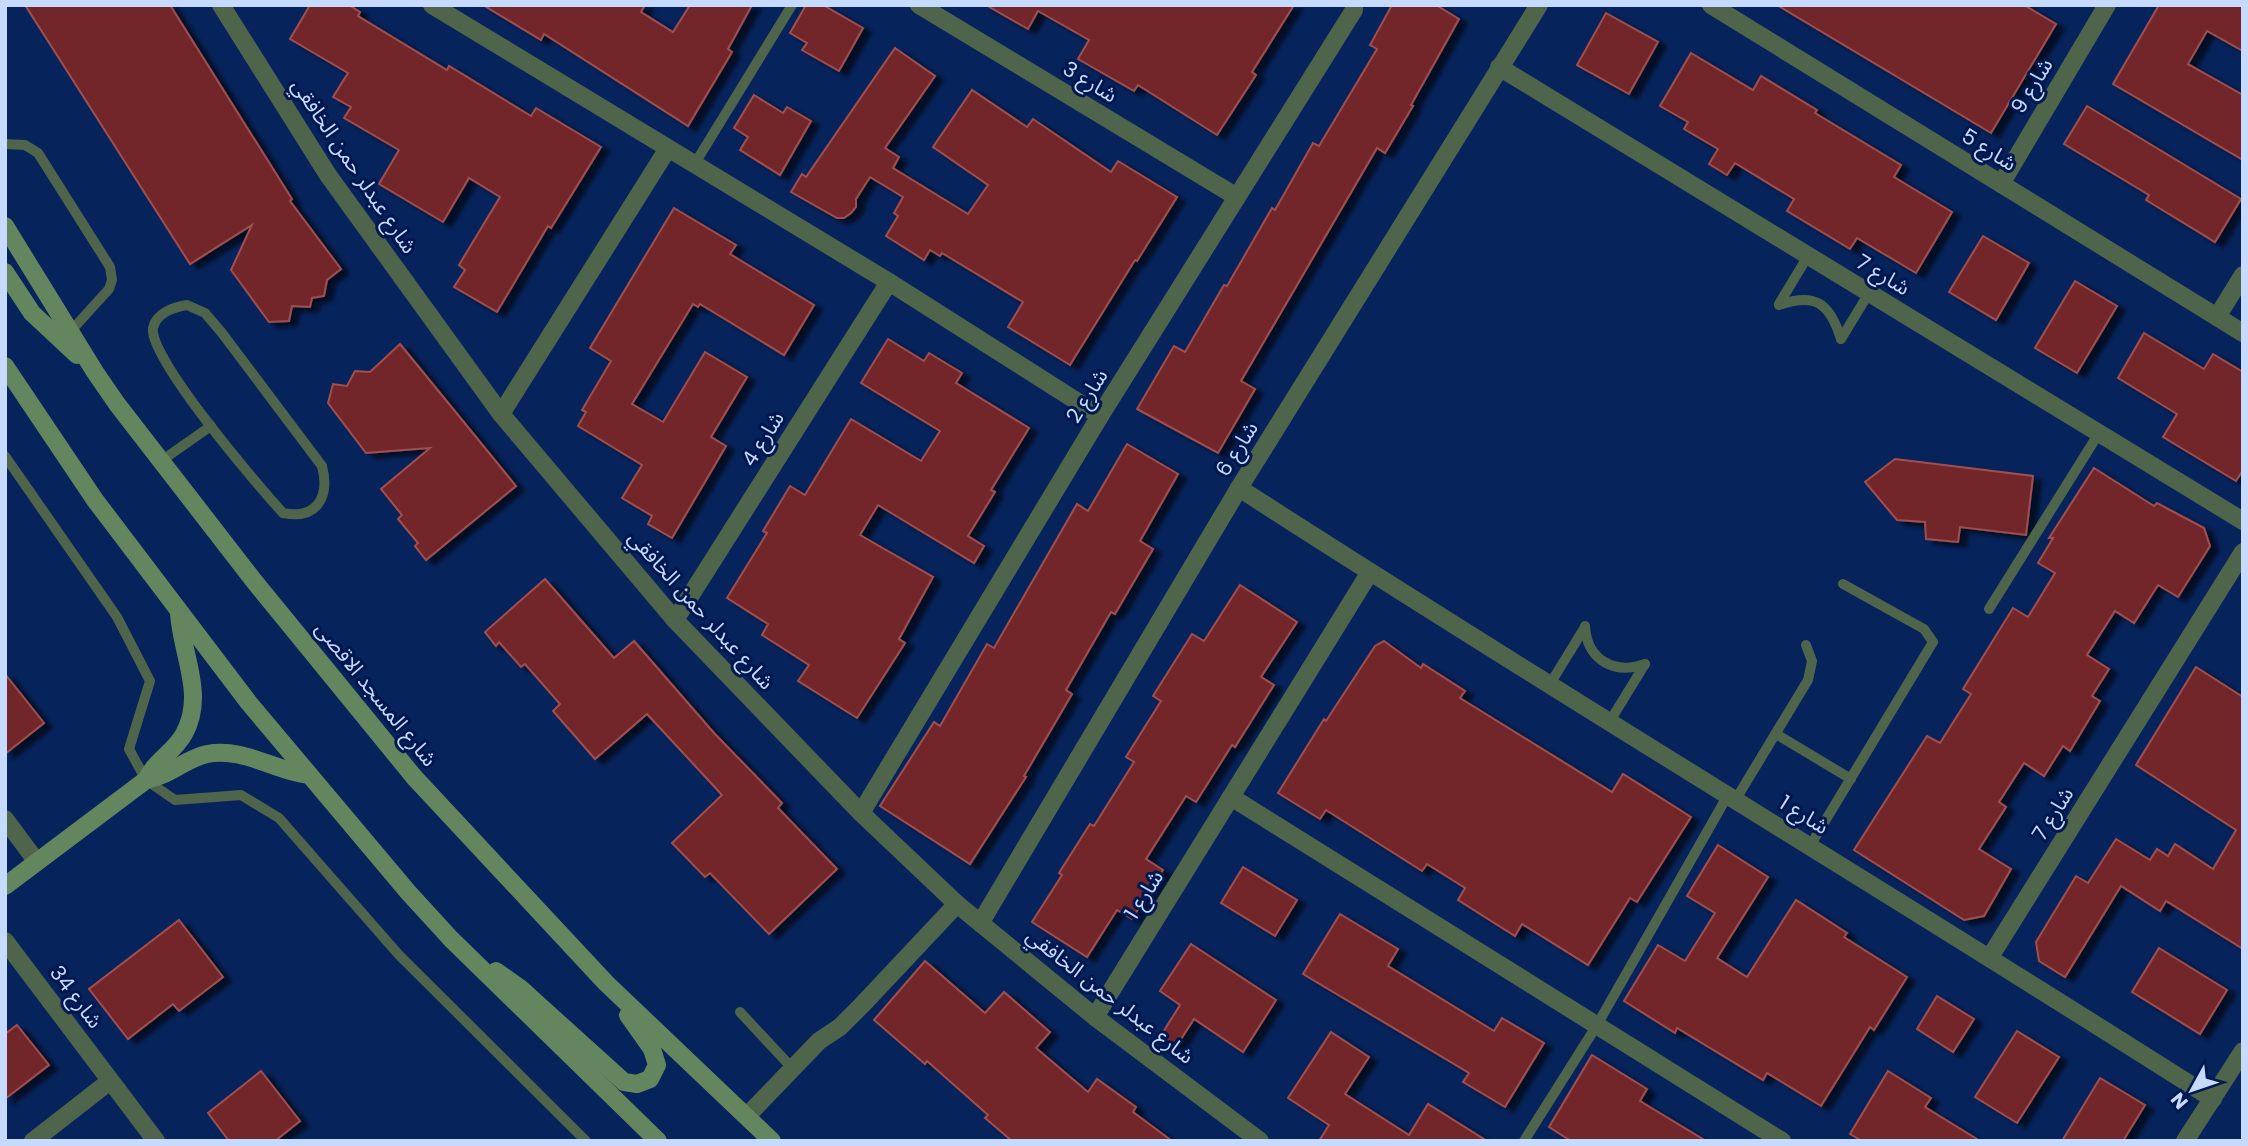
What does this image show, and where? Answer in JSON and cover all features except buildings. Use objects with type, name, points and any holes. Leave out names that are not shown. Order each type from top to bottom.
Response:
[{"type":"main road","name":"شارع المسجد الاقصى","points":[[5,226],[95,372],[161,461],[254,581],[414,777],[606,983],[772,1141]]},
{"type":"main road","points":[[5,272],[32,313],[95,372]]},
{"type":"main road","points":[[5,366],[95,500],[249,703],[309,775],[451,939],[657,1141]]},
{"type":"main road","points":[[146,780],[153,768],[179,742],[193,710],[194,687],[184,651],[179,612]]},
{"type":"main road","points":[[5,886],[146,780],[166,774],[196,758],[224,753],[252,757],[286,772],[309,775]]},
{"type":"main road","points":[[451,939],[520,988],[624,1082],[637,1084],[650,1079],[657,1065],[652,1049],[606,983]]},
{"type":"street","name":"شارع عبدلر حمن الخافقي","points":[[221,5],[328,175],[501,414],[675,620],[861,813],[957,904],[1094,1017],[1261,1141]]},
{"type":"street","points":[[432,5],[667,150],[889,282],[1100,416]]},
{"type":"street","name":"شارع 3","points":[[919,5],[1237,197]]},
{"type":"street","name":"شارع 2","points":[[861,813],[1100,416],[1354,10],[1354,5]]},
{"type":"street","name":"شارع 6","points":[[981,922],[1240,488],[1539,5]]},
{"type":"street","name":"شارع 5","points":[[1711,5],[2243,333]]},
{"type":"street","name":"شارع 9","points":[[2001,184],[2101,7]]},
{"type":"street","name":"شارع 7","points":[[1499,68],[2243,521]]},
{"type":"street","points":[[501,414],[667,150]]},
{"type":"street","points":[[2217,317],[2243,275]]},
{"type":"street","name":"شارع 4","points":[[675,620],[889,282]]},
{"type":"street","name":"شارع 1","points":[[1240,488],[2213,1099]]},
{"type":"street","name":"شارع 7","points":[[1990,957],[2243,552]]},
{"type":"street","name":"شارع 1","points":[[1094,1017],[1370,572]]},
{"type":"street","points":[[1231,797],[1782,1141]]},
{"type":"street","points":[[5,819],[37,862]]},
{"type":"street","points":[[747,1116],[819,1041],[840,1027],[957,904]]},
{"type":"street","name":"شارع 34","points":[[5,941],[156,1141]]},
{"type":"street","points":[[2185,1141],[2243,1051]]},
{"type":"street","points":[[33,1141],[110,1081]]},
{"type":"lane","points":[[694,166],[792,5]]},
{"type":"lane","points":[[5,144],[25,145],[38,153],[110,267],[112,280],[109,289],[70,332]]},
{"type":"lane","points":[[1808,256],[1779,305],[1799,299],[1815,302],[1829,311],[1841,339],[1869,293]]},
{"type":"lane","points":[[187,305],[205,313],[322,466],[326,481],[316,508],[298,516],[284,513],[211,426],[167,365],[153,340],[153,326],[160,316],[173,308],[187,305]]},
{"type":"lane","points":[[161,461],[211,426]]},
{"type":"lane","points":[[1989,609],[2098,433]]},
{"type":"lane","points":[[5,456],[117,617],[150,681],[129,749],[146,780],[175,800],[241,795],[279,818],[399,955],[586,1141]]},
{"type":"lane","points":[[1810,846],[1933,642],[1924,629],[1843,584]]},
{"type":"lane","points":[[1550,684],[1585,626],[1589,646],[1599,658],[1624,669],[1645,664],[1610,721]]},
{"type":"lane","points":[[1524,1141],[1597,1025],[1732,797],[1776,734],[1808,680],[1812,661],[1806,645]]},
{"type":"lane","points":[[1776,734],[1851,779]]},
{"type":"lane","points":[[740,1012],[793,1069]]}]
